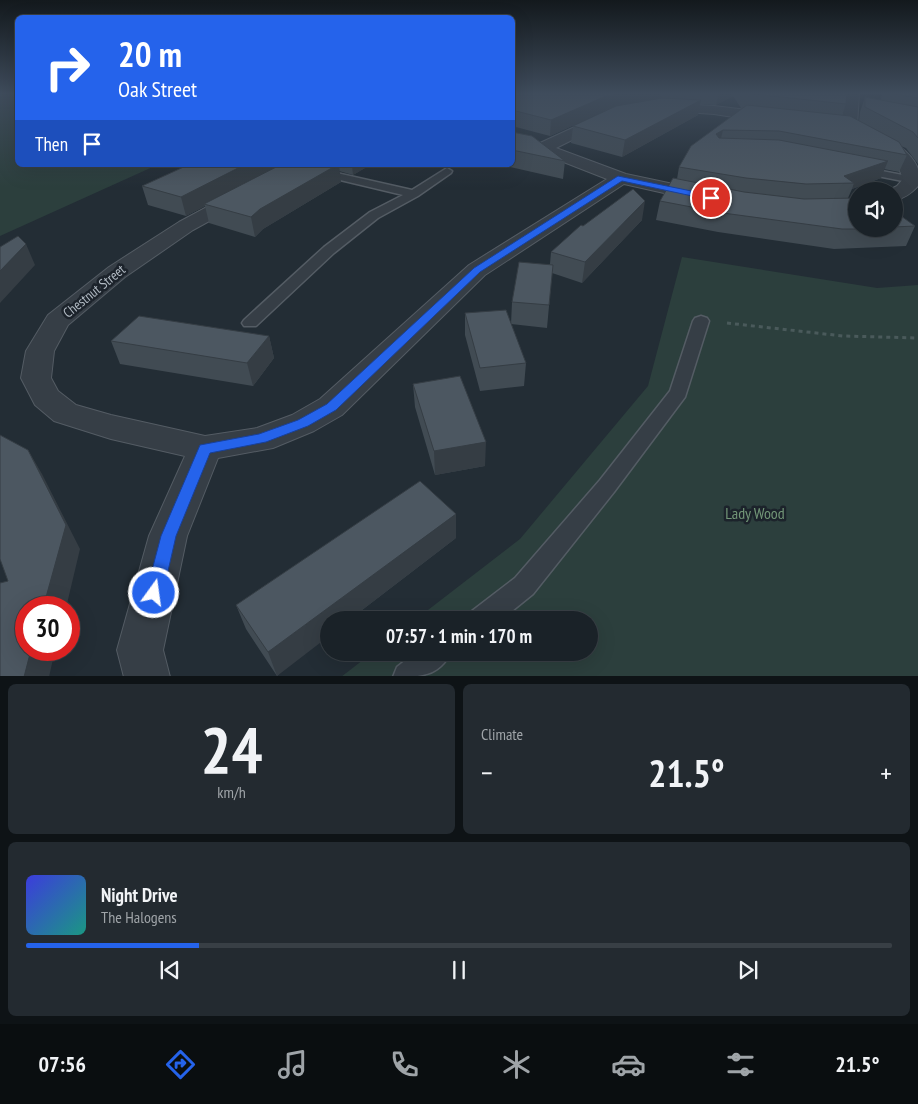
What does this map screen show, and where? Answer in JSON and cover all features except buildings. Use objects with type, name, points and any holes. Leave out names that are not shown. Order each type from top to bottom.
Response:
[{"type":"street","points":[[542,148],[591,125]]},
{"type":"street","points":[[830,125],[849,126],[899,154],[909,167],[913,180],[903,191]]},
{"type":"street","points":[[515,143],[542,148],[621,178],[670,190],[729,201]]},
{"type":"street","name":"Chestnut Street","points":[[205,448],[110,427],[65,413],[46,398],[36,378],[40,351],[57,321],[117,272],[186,226],[295,167]]},
{"type":"street","points":[[147,676],[140,650],[168,536],[205,448],[261,439],[303,423],[331,407],[477,270],[621,178]]},
{"type":"lane","points":[[301,167],[414,194]]},
{"type":"lane","points":[[848,167],[913,180]]},
{"type":"lane","points":[[250,322],[330,250],[374,215],[414,194],[446,171]]},
{"type":"lane","points":[[492,611],[524,586],[607,486],[679,393],[701,321]]},
{"type":"lane","points":[[407,676],[426,661]]},
{"type":"path","points":[[701,321],[843,336],[918,338]]},
{"type":"green space","points":[[0,125],[15,125],[15,167],[153,167],[0,236]]},
{"type":"green space","name":"Lady Wood","points":[[682,257],[877,288],[918,285],[918,676],[342,676],[362,661],[598,661],[598,611],[427,611],[520,539],[648,386]]},
{"type":"route","points":[[154,593],[168,536],[205,448],[261,439],[303,423],[331,407],[373,370],[477,270],[543,226],[621,178],[711,198]]}]
